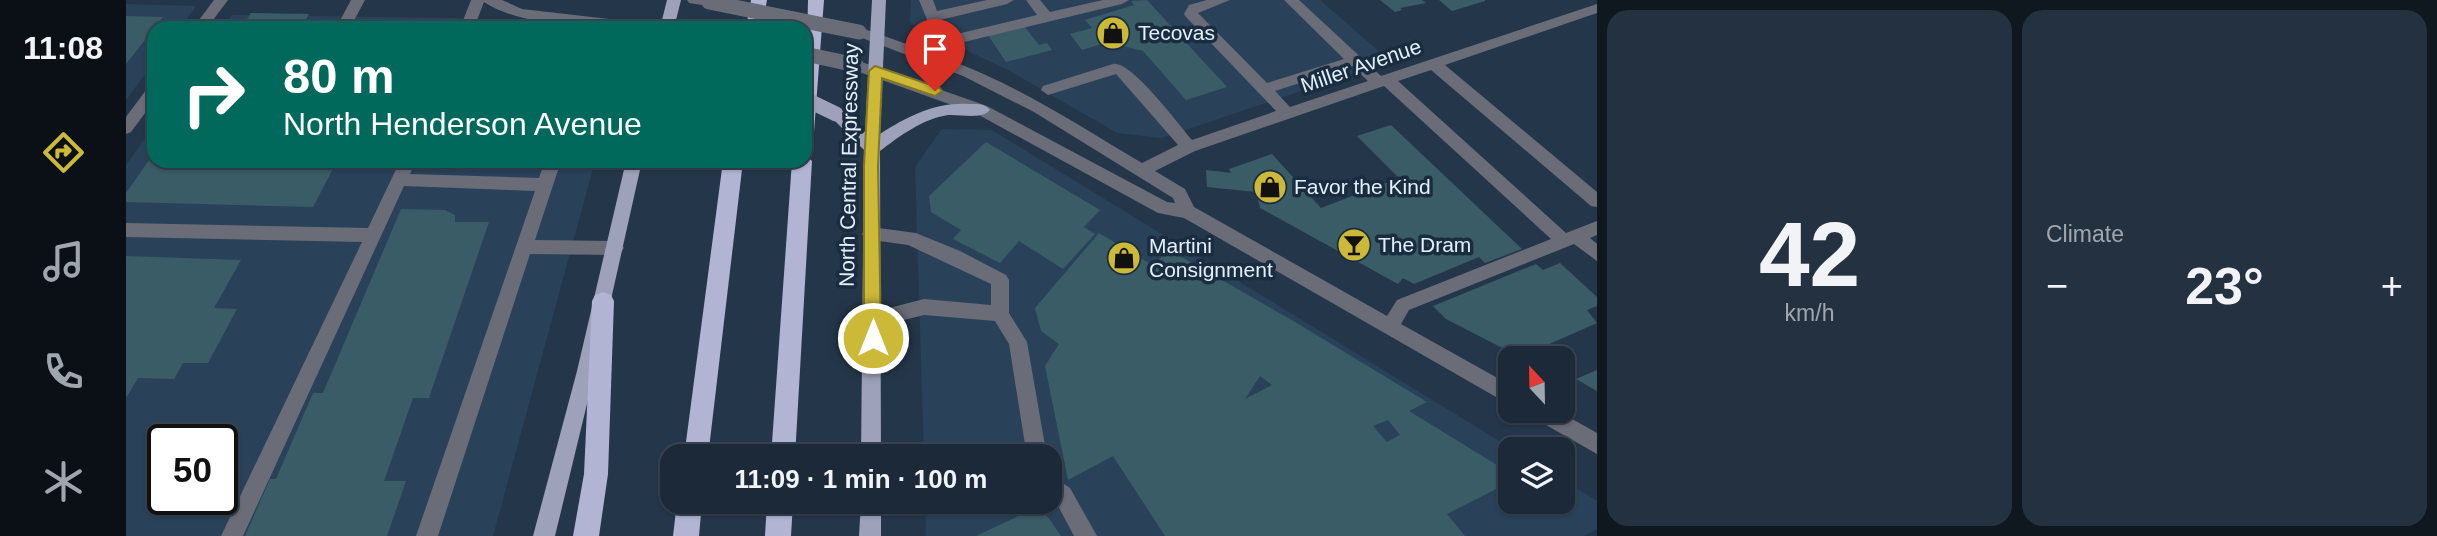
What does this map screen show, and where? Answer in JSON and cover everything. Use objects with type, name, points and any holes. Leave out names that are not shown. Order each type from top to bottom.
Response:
[{"type":"highway","points":[[755,21],[759,0]]},
{"type":"highway","name":"North Central Expressway","points":[[812,48],[816,0]]},
{"type":"highway","points":[[698,444],[732,168]]},
{"type":"highway","points":[[784,444],[802,168]]},
{"type":"highway","points":[[586,536],[596,474],[603,301]]},
{"type":"highway","points":[[686,536],[689,514]]},
{"type":"highway","points":[[778,536],[779,514]]},
{"type":"main road","points":[[669,21],[674,0]]},
{"type":"main road","name":"North Central Expressway","points":[[872,444],[872,148],[879,0]]},
{"type":"main road","points":[[812,102],[836,114],[872,148],[931,111],[958,107],[982,110]]},
{"type":"main road","points":[[544,536],[603,301],[632,168]]},
{"type":"main road","points":[[870,536],[871,514]]},
{"type":"street","points":[[205,21],[220,0]]},
{"type":"street","points":[[346,21],[358,0]]},
{"type":"street","points":[[470,21],[478,0]]},
{"type":"street","points":[[490,0],[520,13],[586,21]]},
{"type":"street","points":[[694,0],[804,21]]},
{"type":"street","points":[[926,0],[935,24],[955,39]]},
{"type":"street","points":[[932,17],[1007,0]]},
{"type":"street","points":[[1033,0],[1045,16]]},
{"type":"street","points":[[940,62],[955,39],[1045,16],[1089,10],[1122,0]]},
{"type":"street","points":[[1223,0],[1194,8],[1191,14],[1287,113]]},
{"type":"street","points":[[1291,0],[1356,60],[1571,239],[1597,254]]},
{"type":"street","name":"Miller Avenue","points":[[1141,171],[1189,147],[1597,8]]},
{"type":"street","points":[[812,23],[859,32],[968,72],[1039,108],[1179,194],[1188,212]]},
{"type":"street","points":[[812,56],[875,71],[982,110],[1164,208],[1188,212],[1498,388]]},
{"type":"street","points":[[1264,89],[1356,60]]},
{"type":"street","points":[[1434,64],[1597,201]]},
{"type":"street","points":[[1048,90],[1118,68],[1131,79],[1189,147]]},
{"type":"street","points":[[126,128],[147,100]]},
{"type":"street","points":[[232,536],[405,168]]},
{"type":"street","points":[[427,536],[551,168]]},
{"type":"street","points":[[400,180],[546,185]]},
{"type":"street","points":[[1390,326],[1404,304],[1597,228]]},
{"type":"street","points":[[126,230],[374,235]]},
{"type":"street","points":[[872,234],[910,238],[954,256],[1000,280],[1000,314],[1018,342],[1035,444]]},
{"type":"street","points":[[526,247],[615,248]]},
{"type":"street","points":[[873,320],[924,307],[1000,314]]},
{"type":"street","points":[[1562,424],[1597,444]]},
{"type":"street","points":[[1062,494],[1086,536]]},
{"type":"shaded area","points":[[911,0],[1320,0],[1390,61],[1162,138],[1117,133],[1010,71],[913,25],[910,22]]},
{"type":"shaded area","points":[[126,4],[196,6],[185,21],[147,21],[147,72],[126,100]]},
{"type":"shaded area","points":[[232,15],[457,18],[482,21],[228,21]]},
{"type":"shaded area","points":[[942,129],[992,130],[1498,440],[1498,514],[1575,514],[1575,487],[1597,501],[1597,529],[1584,536],[926,536],[925,514],[1062,514],[1062,444],[924,444],[915,167]]},
{"type":"shaded area","points":[[147,136],[147,168],[593,168],[493,536],[126,536],[126,165]]},
{"type":"building","points":[[1147,0],[1227,87],[1186,100],[1143,51],[1108,42],[1082,50],[1070,34],[1092,28],[1085,20],[1134,5],[1131,1]]},
{"type":"building","points":[[1380,0],[1422,0],[1426,3],[1400,8],[1402,10],[1395,12]]},
{"type":"building","points":[[1439,0],[1485,0],[1485,1],[1452,11]]},
{"type":"building","points":[[251,13],[309,14],[305,21],[246,21]]},
{"type":"building","points":[[126,16],[163,17],[160,21],[147,21],[147,37],[126,64]]},
{"type":"building","points":[[1024,26],[1039,45],[1047,43],[1052,50],[1006,62],[988,35]]},
{"type":"building","points":[[1391,125],[1522,249],[1485,263],[1479,257],[1414,284],[1403,278],[1398,284],[1260,208],[1256,192],[1207,187],[1206,170],[1231,173],[1229,169],[1272,154],[1321,208],[1399,178],[1357,136]]},
{"type":"building","points":[[986,142],[1100,210],[1084,227],[1095,234],[1063,269],[1019,241],[1000,263],[953,239],[961,230],[931,212],[929,196]]},
{"type":"building","points":[[147,163],[147,168],[333,168],[313,207],[126,202],[126,193]]},
{"type":"building","points":[[401,209],[445,210],[455,215],[455,222],[489,222],[429,398],[413,398],[384,481],[406,481],[387,536],[245,536],[270,479],[276,479],[313,393],[323,393]]},
{"type":"building","points":[[1099,233],[1154,266],[1168,249],[1427,402],[1409,411],[1498,466],[1498,488],[1447,514],[1465,536],[1165,536],[1113,456],[1068,480],[1045,366],[1059,344],[1041,331],[1035,308]],"holes":[[[1260,376],[1272,385],[1245,399]],[[1388,420],[1400,435],[1387,442],[1373,426]]]},
{"type":"building","points":[[126,256],[241,260],[214,308],[237,309],[208,363],[183,363],[174,379],[138,378],[126,398]]},
{"type":"building","points":[[1560,263],[1597,297],[1597,306],[1587,310],[1597,323],[1545,346],[1499,346],[1446,319],[1433,306],[1536,264],[1543,270]]},
{"type":"building","points":[[1597,370],[1597,391],[1576,379]]},
{"type":"building","points":[[1023,514],[1046,514],[1061,536],[976,536]]},
{"type":"place","name":"Tecovas","points":[[1113,33]]},
{"type":"place","name":"Favor the Kind","points":[[1270,187]]},
{"type":"place","name":"The Dram","points":[[1354,245]]},
{"type":"place","name":"Martini Consignment","points":[[1124,258]]},
{"type":"route","points":[[873,338],[871,166],[875,71],[935,91]]}]
